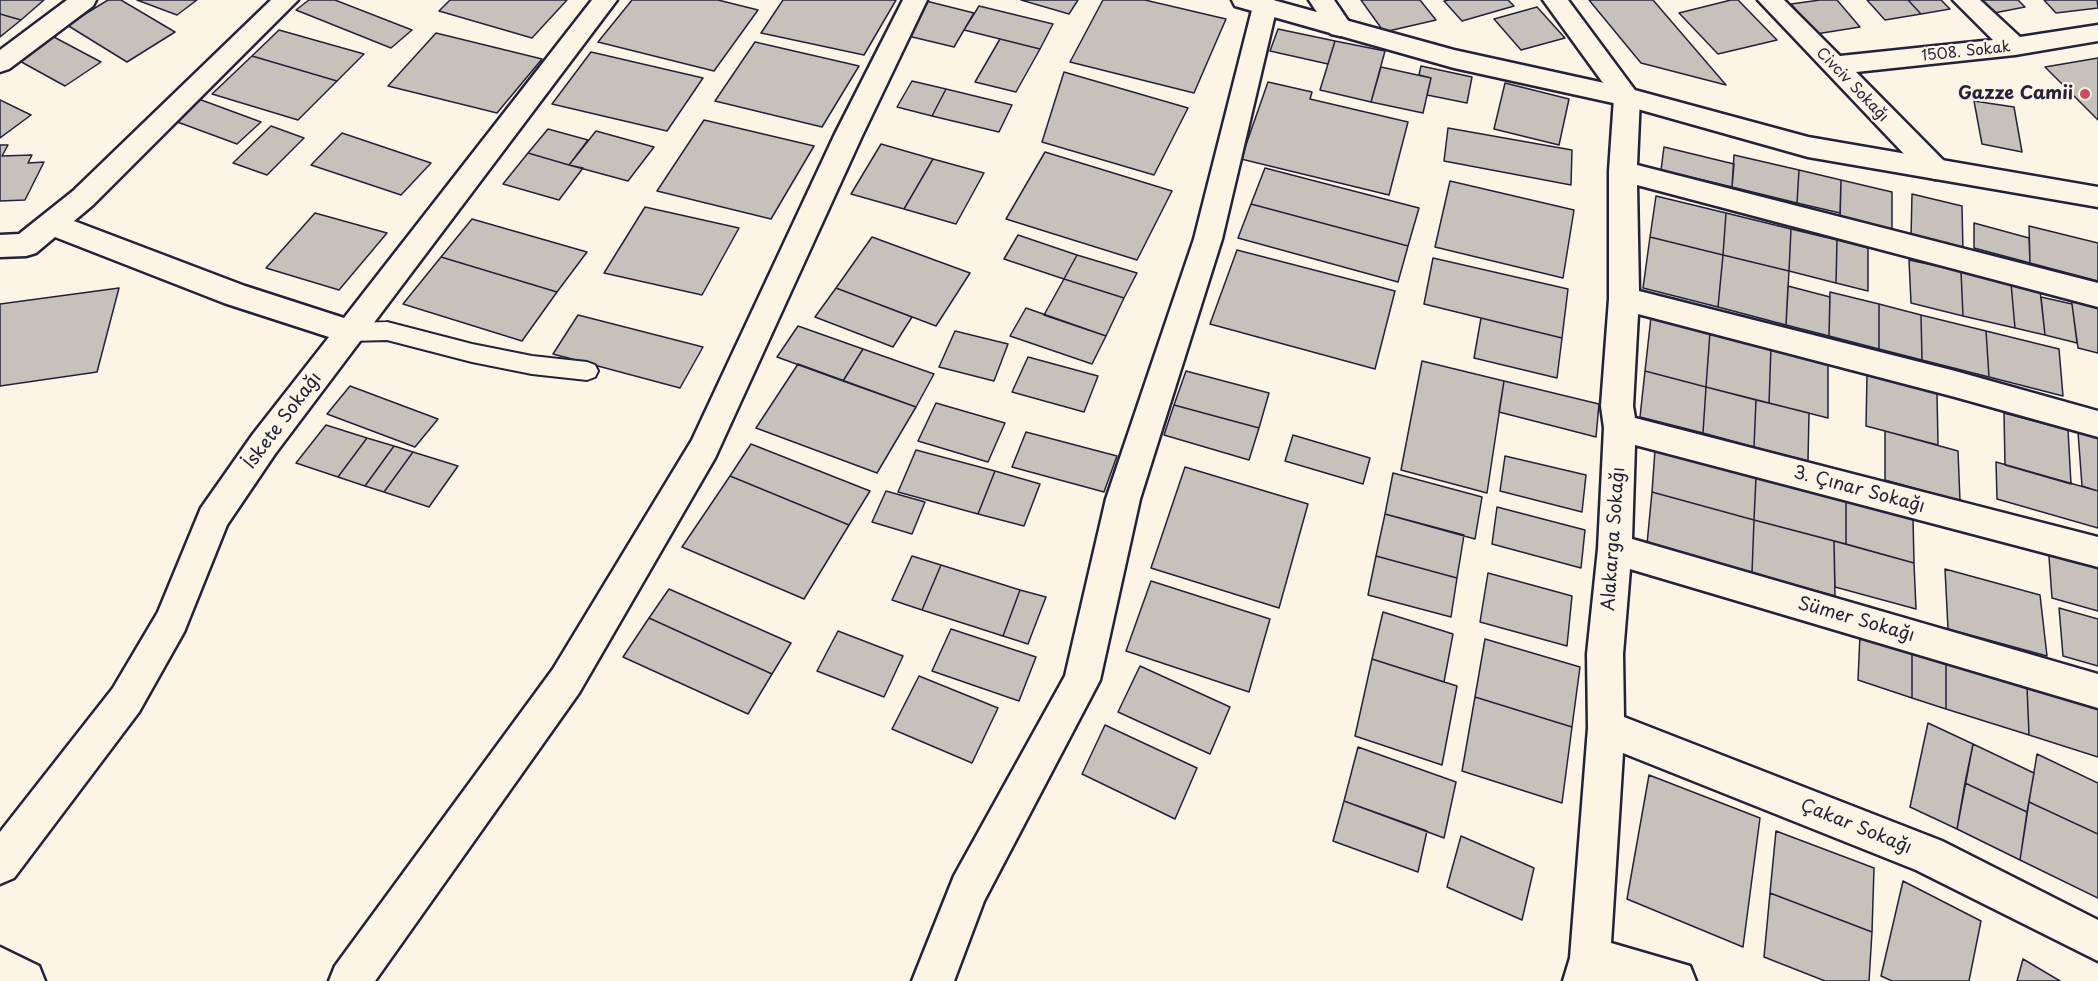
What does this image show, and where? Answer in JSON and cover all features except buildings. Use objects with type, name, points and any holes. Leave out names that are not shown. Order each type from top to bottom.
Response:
[{"type":"street","points":[[0,63],[84,0]]},
{"type":"street","points":[[0,246],[26,245],[83,198],[286,0]]},
{"type":"street","name":"İskete Sokağı","points":[[0,864],[126,700],[172,621],[213,518],[264,444],[605,0]]},
{"type":"street","points":[[350,981],[566,681],[704,448],[848,136],[915,0]]},
{"type":"street","points":[[1322,0],[1340,28]]},
{"type":"street","points":[[1555,0],[1627,97]]},
{"type":"street","name":"Civciv Sokağı","points":[[1770,0],[1935,169]]},
{"type":"street","points":[[1965,0],[2015,46]]},
{"type":"street","points":[[933,981],[968,890],[1082,680],[1123,499],[1208,239],[1255,3],[1454,59],[1627,97],[1808,147],[2098,197]]},
{"type":"street","name":"1508. Sokak","points":[[1834,66],[2015,46],[2098,33]]},
{"type":"street","name":"Alakarga Sokağı","points":[[1587,969],[1606,728],[1605,654],[1615,549],[1620,428],[1617,406],[1624,299],[1623,171],[1627,97]]},
{"type":"street","points":[[1623,171],[2098,295]]},
{"type":"street","points":[[51,224],[235,295],[350,332]]},
{"type":"street","points":[[1624,299],[1955,384],[2098,424]]},
{"type":"street","name":"3. Çınar Sokağı","points":[[1620,428],[2098,552]]},
{"type":"street","name":"Sümer Sokağı","points":[[1615,549],[2098,691]]},
{"type":"street","name":"Çakar Sokağı","points":[[1606,728],[1928,855],[2098,941]]},
{"type":"street","points":[[0,967],[24,981]]},
{"type":"street","points":[[1587,969],[1675,981]]},
{"type":"lane","points":[[350,332],[387,331],[472,353],[532,365],[587,371]]},
{"type":"place","name":"Gazze Camii","points":[[2085,94]]}]
